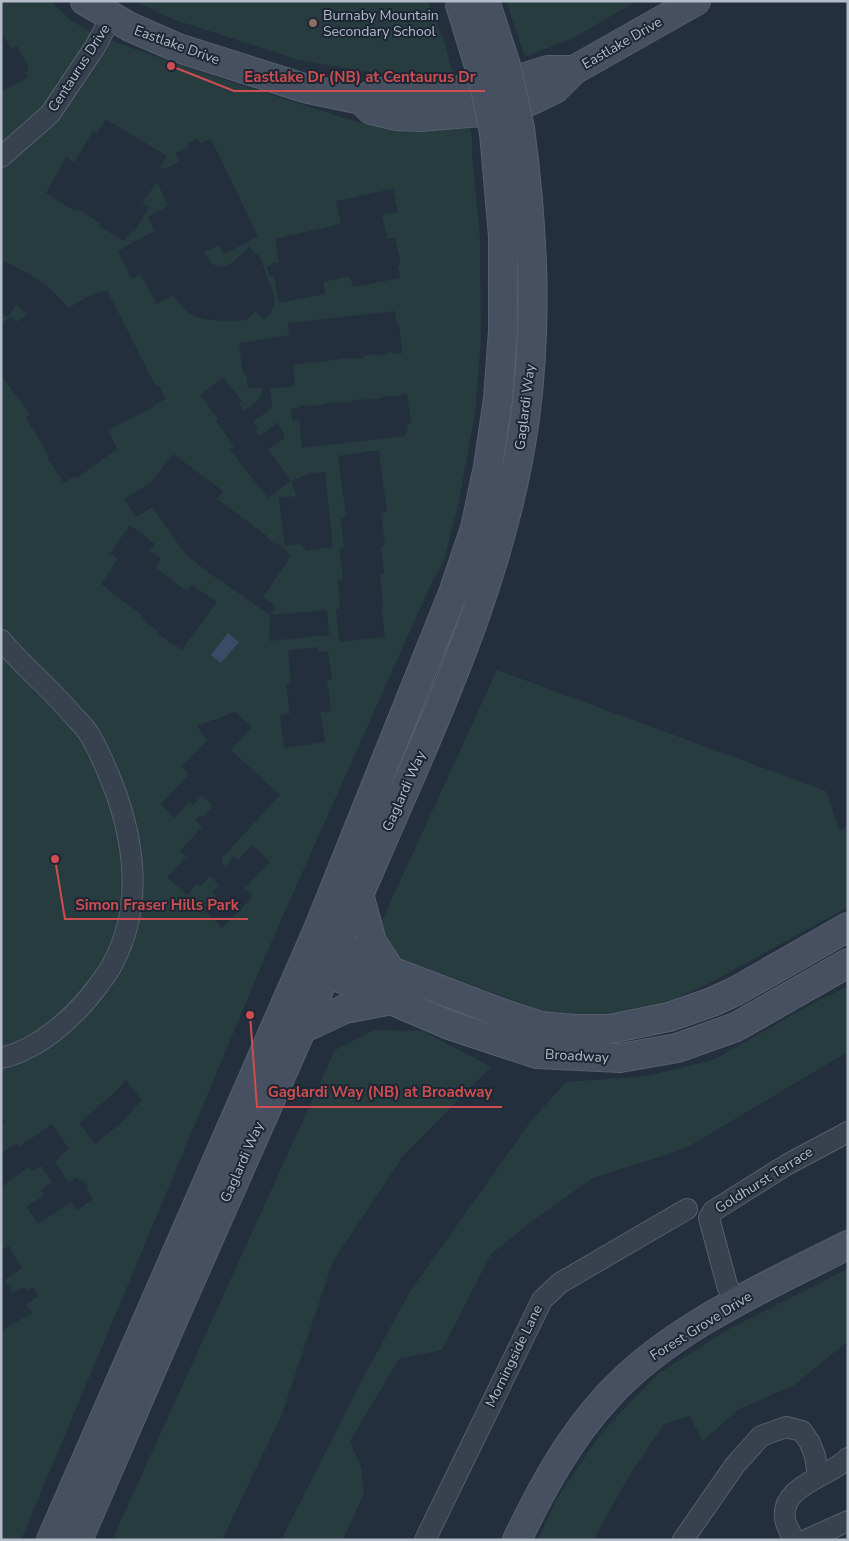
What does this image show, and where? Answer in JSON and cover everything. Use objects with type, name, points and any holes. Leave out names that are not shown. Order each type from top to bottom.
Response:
[{"type":"main road","name":"Eastlake Drive","points":[[85,1],[111,18],[178,48],[304,88],[361,100],[377,92],[454,91],[522,78],[548,70],[574,70],[696,1]]},
{"type":"main road","name":"Gaglardi Way","points":[[51,1540],[316,966],[475,528],[488,467],[498,399],[503,331],[503,236],[494,132],[483,79],[459,1]]},
{"type":"main road","name":"Gaglardi Way","points":[[326,940],[359,894],[464,650],[498,544],[515,478],[525,419],[531,360],[533,299],[533,250],[529,193],[520,128],[506,65],[484,1]]},
{"type":"main road","points":[[359,894],[372,942],[391,971]]},
{"type":"main road","name":"Broadway","points":[[326,940],[391,971],[541,1026],[574,1029],[610,1029],[669,1017],[712,1002],[736,991],[848,927]]},
{"type":"main road","name":"Broadway","points":[[316,966],[448,1025],[537,1054],[620,1058],[677,1048],[736,1027],[848,963]]},
{"type":"main road","name":"Gaglardi Way","points":[[78,1540],[300,1030],[316,966]]},
{"type":"main road","points":[[300,1030],[346,1009],[392,1000]]},
{"type":"main road","name":"Forest Grove Drive","points":[[517,1540],[564,1453],[585,1423],[636,1368],[667,1345],[735,1303],[848,1245]]},
{"type":"street","name":"Centaurus Drive","points":[[7,145],[56,119],[111,18]]},
{"type":"street","points":[[1,640],[60,700],[89,733],[106,766],[123,814],[132,849],[134,879],[129,916],[123,941],[112,966],[91,995],[65,1024],[36,1044],[1,1058]]},
{"type":"street","name":"Goldhurst Terrace","points":[[735,1303],[727,1285],[709,1224],[709,1218],[714,1211],[788,1164],[848,1132]]},
{"type":"street","name":"Morningside Lane","points":[[425,1540],[542,1300],[560,1284],[687,1210]]},
{"type":"street","points":[[683,1540],[735,1466],[761,1436],[786,1427],[802,1431],[810,1443],[815,1456],[818,1477]]},
{"type":"street","points":[[794,1540],[785,1519],[787,1503],[804,1484],[841,1466],[848,1458]]},
{"type":"street","points":[[806,1540],[848,1521]]},
{"type":"green space","points":[[1,1],[51,1],[69,19],[97,36],[356,122],[419,132],[434,127],[468,123],[472,136],[480,239],[481,339],[475,413],[458,506],[444,561],[431,584],[273,938],[21,1540],[1,1540],[1,1331],[32,1313],[26,1304],[39,1296],[33,1287],[27,1290],[25,1287],[13,1293],[5,1280],[22,1268],[9,1246],[1,1250],[1,1187],[29,1167],[32,1171],[41,1166],[52,1182],[41,1190],[44,1195],[26,1207],[38,1224],[71,1202],[77,1210],[93,1199],[87,1190],[89,1188],[82,1179],[80,1181],[77,1177],[69,1183],[55,1162],[60,1158],[59,1156],[69,1149],[52,1124],[19,1147],[16,1143],[1,1153],[1,1125],[5,1122],[1,1116],[1,375],[30,414],[26,418],[49,456],[47,458],[64,483],[75,476],[77,478],[117,449],[108,430],[166,399],[159,386],[156,387],[107,290],[98,294],[97,292],[68,308],[54,292],[38,280],[1,260],[1,88],[3,91],[28,77],[25,72],[28,71],[29,67],[17,46],[11,48],[1,32]],"holes":[[[106,119],[167,156],[160,167],[164,169],[179,162],[175,153],[188,147],[187,143],[197,139],[202,143],[211,139],[258,236],[223,254],[219,246],[204,252],[210,261],[221,267],[238,258],[249,247],[260,257],[274,296],[271,313],[265,320],[255,311],[248,318],[235,321],[219,321],[197,317],[186,311],[173,295],[156,304],[141,275],[132,279],[118,251],[154,231],[148,217],[168,206],[157,182],[142,203],[149,207],[134,232],[131,231],[124,241],[99,226],[100,223],[78,209],[75,211],[46,193],[66,157],[75,162],[93,131],[97,133]],[[393,189],[398,212],[382,215],[387,239],[395,238],[401,265],[398,266],[400,278],[353,287],[350,276],[323,282],[325,294],[279,303],[274,276],[270,277],[267,267],[272,266],[271,263],[279,262],[275,239],[341,224],[336,201]],[[395,311],[396,323],[399,323],[402,353],[394,354],[393,352],[386,353],[386,355],[363,356],[363,358],[344,358],[293,365],[295,386],[270,389],[272,408],[253,422],[258,429],[255,431],[259,437],[278,422],[285,438],[268,449],[291,481],[268,498],[230,450],[234,446],[216,421],[218,419],[200,395],[223,377],[242,401],[239,404],[244,411],[259,398],[262,387],[248,389],[246,375],[243,375],[239,343],[289,335],[288,323]],[[407,394],[411,423],[407,424],[408,431],[404,436],[302,448],[299,420],[292,421],[291,409],[298,408],[298,406],[383,398],[383,396],[391,397]],[[379,451],[387,512],[381,513],[385,545],[381,546],[384,574],[380,575],[383,606],[381,607],[385,637],[339,642],[336,609],[340,609],[338,580],[343,579],[339,549],[344,547],[340,517],[346,517],[338,456]],[[173,454],[223,491],[217,499],[267,536],[276,545],[278,543],[291,556],[263,597],[276,607],[270,615],[185,554],[152,507],[136,517],[124,499],[151,483]],[[325,472],[333,547],[307,551],[300,544],[285,546],[279,498],[296,496],[291,481],[308,474]],[[130,525],[155,544],[150,551],[161,559],[155,567],[187,591],[192,585],[217,602],[182,650],[158,634],[159,632],[146,622],[140,614],[101,584],[118,559],[110,553]],[[327,610],[329,635],[269,641],[270,615]],[[317,647],[318,652],[328,651],[332,679],[327,680],[331,711],[320,712],[325,742],[284,748],[280,715],[290,713],[286,684],[291,683],[288,652],[290,650]],[[235,712],[252,727],[231,750],[280,795],[221,859],[225,867],[234,856],[238,860],[252,845],[270,862],[245,888],[253,896],[222,928],[204,910],[217,897],[212,892],[219,885],[210,876],[200,887],[197,884],[187,895],[167,877],[186,857],[180,851],[202,827],[195,820],[200,815],[203,817],[213,806],[202,795],[193,805],[189,802],[174,818],[161,804],[189,774],[182,766],[207,740],[197,726]],[[126,1080],[142,1100],[122,1122],[95,1144],[79,1123],[112,1095]]]},
{"type":"green space","name":"Burnaby Mountain Secondary School","points":[[134,1],[428,1],[446,47],[453,74],[401,75],[356,70],[299,60],[172,19]]},
{"type":"green space","points":[[506,1],[637,1],[573,38],[525,57]]},
{"type":"green space","points":[[16,305],[27,314],[16,322],[12,316],[1,324],[1,313],[8,317]]},
{"type":"green space","points":[[497,670],[826,791],[839,830],[848,827],[848,907],[710,983],[672,1000],[614,1018],[543,1011],[403,960],[377,931]]},
{"type":"green space","points":[[848,986],[848,1052],[684,1149],[593,1178],[532,1221],[491,1254],[442,1350],[399,1359],[350,1441],[361,1468],[364,1493],[343,1540],[281,1540],[362,1380],[409,1293],[531,1121],[566,1082],[647,1076],[713,1060],[815,1002]]},
{"type":"green space","points":[[374,1030],[423,1031],[491,1067],[403,1156],[333,1261],[282,1414],[222,1540],[112,1540],[335,1050]]},
{"type":"green space","points":[[848,1269],[848,1341],[793,1386],[739,1409],[703,1441],[689,1416],[664,1424],[628,1478],[593,1540],[538,1540],[556,1500],[602,1432],[659,1373],[729,1329]]},
{"type":"water","points":[[228,633],[239,642],[221,663],[211,655]]},
{"type":"place","name":"Burnaby Mountain Secondary School","points":[[313,23]]},
{"type":"place","name":"Eastlake Dr (NB) at Centaurus Dr","points":[[171,66]]},
{"type":"place","name":"Simon Fraser Hills Park","points":[[55,859]]},
{"type":"place","name":"Gaglardi Way (NB) at Broadway","points":[[250,1015]]}]
